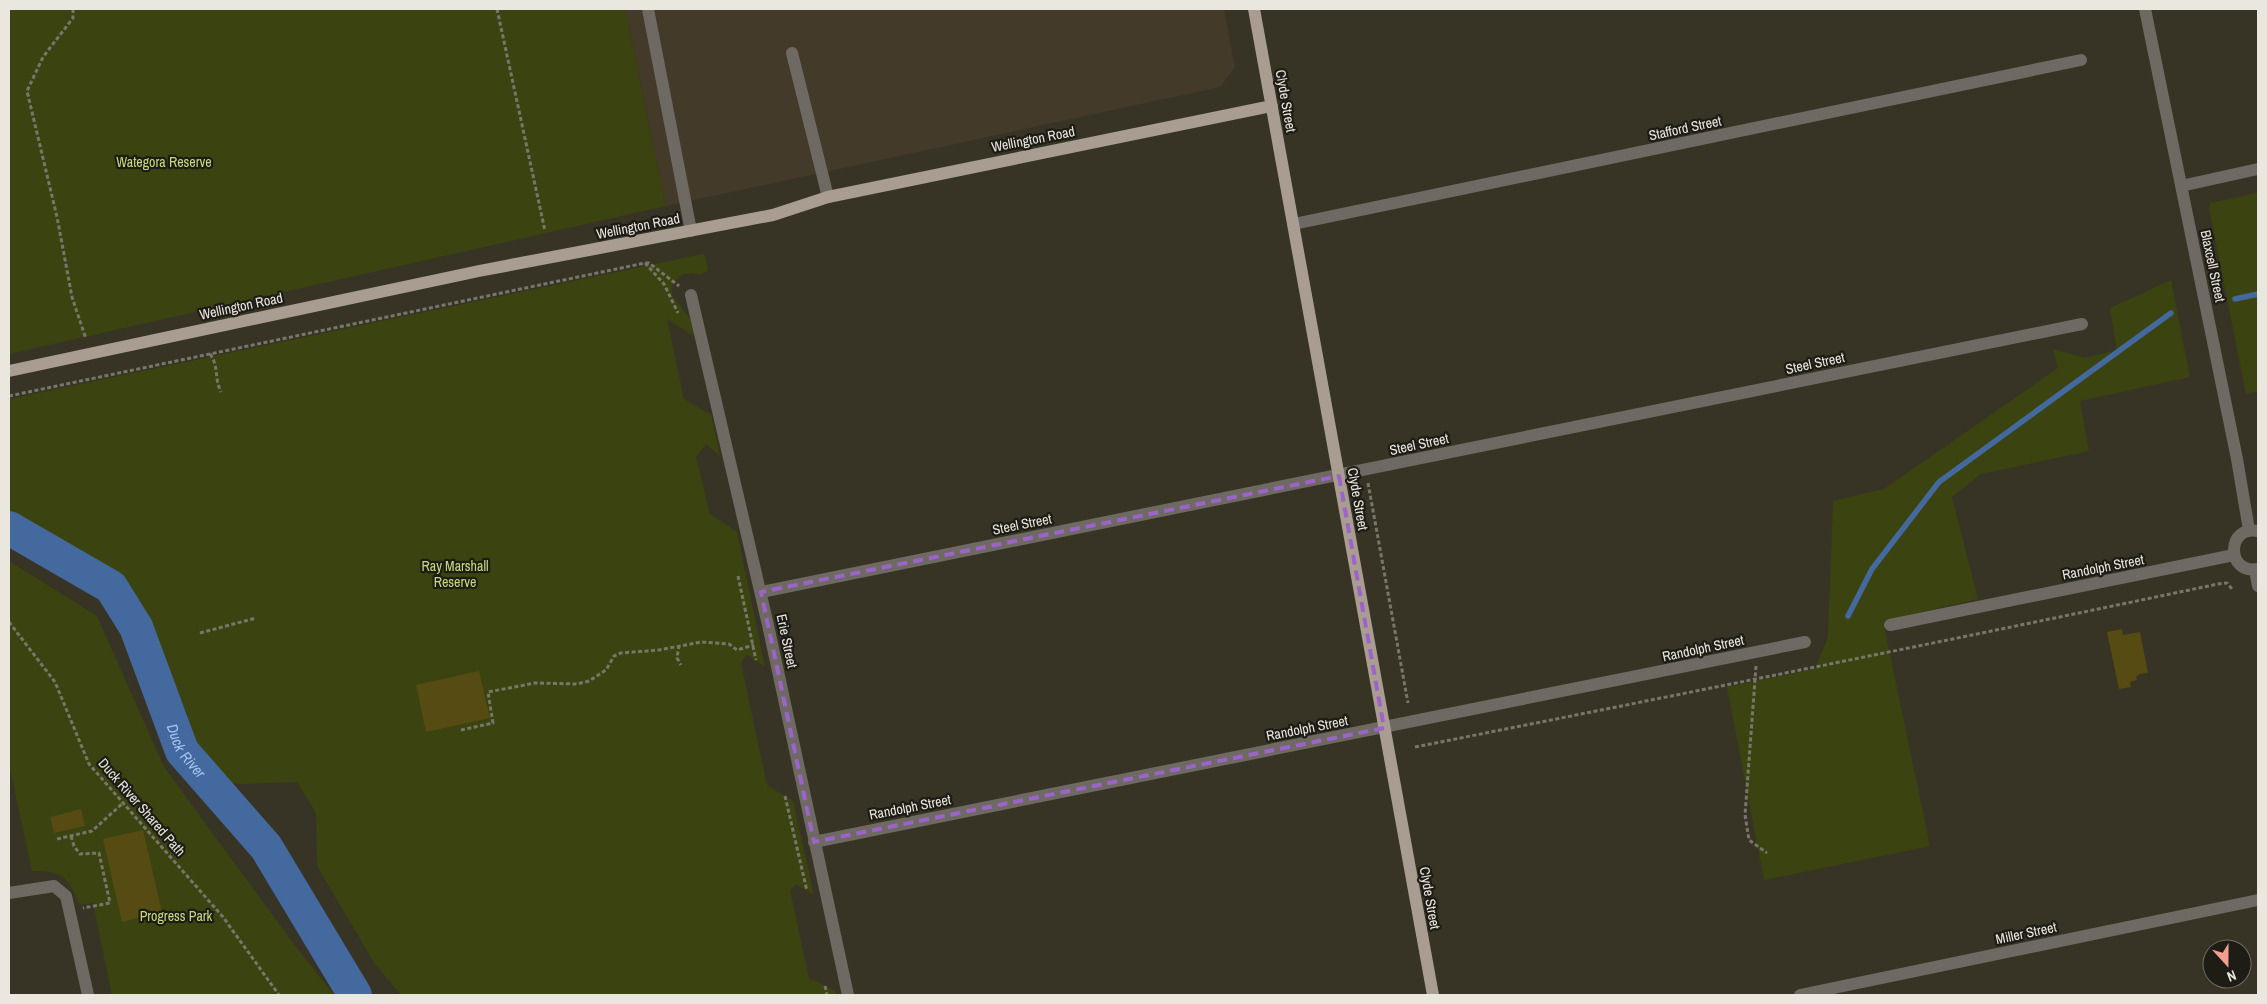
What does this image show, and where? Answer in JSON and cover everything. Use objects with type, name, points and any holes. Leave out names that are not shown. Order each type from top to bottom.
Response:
[{"type":"main road","name":"Clyde Street","points":[[1254,9],[1433,995]]},
{"type":"main road","name":"Wellington Road","points":[[9,371],[479,271],[773,215],[828,197],[1272,106]]},
{"type":"street","points":[[648,9],[691,231]]},
{"type":"street","name":"Blaxcell Street","points":[[2145,9],[2237,458],[2254,530]]},
{"type":"street","points":[[792,53],[828,197]]},
{"type":"street","name":"Stafford Street","points":[[1294,224],[2081,60]]},
{"type":"street","points":[[2181,186],[2258,169]]},
{"type":"street","name":"Erie Street","points":[[691,294],[761,592],[848,995]]},
{"type":"street","name":"Steel Street","points":[[761,592],[2082,324]]},
{"type":"street","points":[[2254,530],[2242,533],[2236,539],[2234,556],[2242,566],[2256,569],[2258,586]]},
{"type":"street","name":"Randolph Street","points":[[1890,625],[2234,556]]},
{"type":"street","name":"Randolph Street","points":[[814,842],[1805,642]]},
{"type":"street","points":[[9,893],[36,887],[54,886],[61,890],[68,901],[88,995]]},
{"type":"street","name":"Miller Street","points":[[1800,995],[2258,900]]},
{"type":"path","points":[[74,9],[73,18],[43,57],[27,91],[58,216],[72,297],[93,353]]},
{"type":"path","points":[[497,9],[545,231]]},
{"type":"path","points":[[645,263],[664,284],[679,316]]},
{"type":"path","points":[[9,396],[645,263],[649,263],[691,294]]},
{"type":"path","points":[[210,354],[216,362],[216,378],[221,392]]},
{"type":"path","points":[[1368,483],[1408,703]]},
{"type":"path","points":[[737,570],[756,660]]},
{"type":"path","points":[[1415,747],[1815,666],[1845,662],[2218,584],[2227,583],[2232,588]]},
{"type":"path","points":[[200,633],[256,618]]},
{"type":"path","name":"Duck River Shared Path","points":[[9,622],[55,682],[89,764],[224,917],[279,995]]},
{"type":"path","points":[[461,730],[493,723],[488,692],[535,683],[577,684],[599,675],[606,670],[614,656],[621,653],[659,650],[679,645],[720,642],[729,644],[737,650],[754,645]]},
{"type":"path","points":[[679,645],[677,658],[681,665]]},
{"type":"path","points":[[1756,652],[1756,678],[1745,815],[1749,840],[1767,853]]},
{"type":"path","points":[[785,796],[807,891]]},
{"type":"path","points":[[57,839],[92,831],[123,802]]},
{"type":"path","points":[[70,911],[110,903],[99,853],[80,854],[74,846],[71,836]]},
{"type":"path","points":[[825,986],[827,995]]},
{"type":"highlighted area","points":[[1339,476],[1384,728],[814,842],[761,592]]},
{"type":"shaded area","points":[[625,9],[1224,9],[1235,67],[1220,87],[666,206]]},
{"type":"green space","name":"Wategora Reserve","points":[[9,9],[625,9],[666,206],[9,354]]},
{"type":"green space","points":[[2258,193],[2258,391],[2246,394],[2209,208],[2210,203]]},
{"type":"green space","name":"Ray Marshall Reserve","points":[[703,254],[708,270],[700,275],[694,273],[683,274],[673,283],[671,294],[691,320],[694,336],[667,319],[684,399],[711,415],[720,456],[706,444],[696,457],[710,514],[737,532],[765,667],[747,654],[741,663],[767,785],[793,801],[814,895],[796,884],[790,890],[809,978],[835,991],[836,995],[401,995],[375,964],[317,866],[316,813],[297,782],[240,784],[214,781],[197,758],[189,742],[186,725],[188,715],[120,585],[9,521],[9,399]]},
{"type":"green space","points":[[2171,280],[2190,377],[2080,401],[2089,451],[1981,474],[1952,497],[1978,599],[1883,621],[1930,846],[1764,880],[1727,687],[1815,669],[1828,637],[1833,501],[1884,489],[2058,368],[2053,349],[2085,358],[2117,350],[2110,308]]},
{"type":"green space","name":"Progress Park","points":[[9,561],[97,616],[164,767],[296,947],[334,995],[112,995],[93,903],[79,905],[68,882],[58,874],[32,871],[9,764]]},
{"type":"building","points":[[2122,629],[2123,635],[2140,632],[2148,673],[2139,674],[2136,677],[2137,680],[2130,682],[2131,687],[2119,689],[2107,632]]},
{"type":"building","points":[[479,671],[490,718],[426,732],[416,685]]},
{"type":"building","points":[[81,809],[85,826],[54,833],[50,817]]},
{"type":"building","points":[[143,830],[162,912],[122,922],[103,839]]},
{"type":"waterway","points":[[2235,299],[2258,294]]},
{"type":"waterway","points":[[1848,616],[1872,569],[1939,482],[2171,313]]},
{"type":"waterway","name":"Duck River","points":[[9,528],[111,587],[136,627],[182,751],[266,847],[355,995]]}]
